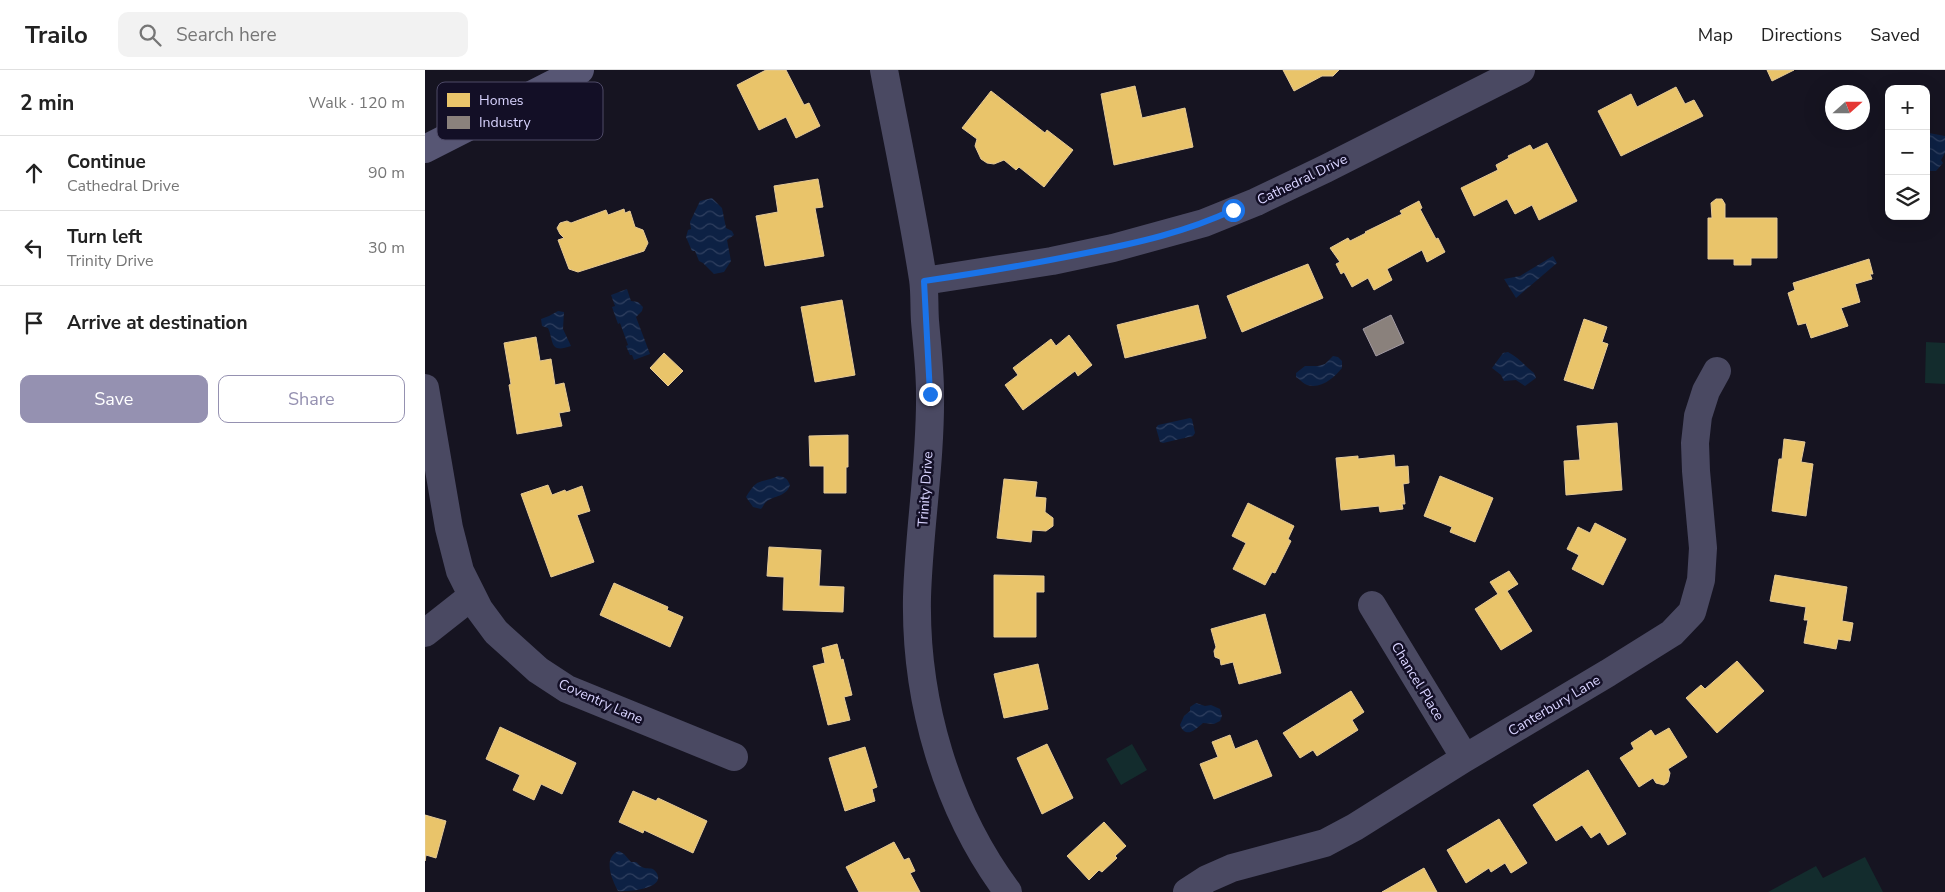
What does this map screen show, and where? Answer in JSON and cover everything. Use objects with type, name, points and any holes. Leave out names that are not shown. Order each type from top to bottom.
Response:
[{"type":"main road","points":[[556,82],[580,70]]},
{"type":"main road","points":[[425,149],[443,140]]},
{"type":"street","name":"Trinity Drive","points":[[884,70],[924,281],[930,394],[927,483],[917,598],[921,673],[935,738],[958,804],[987,863],[1008,892]]},
{"type":"street","name":"Cathedral Drive","points":[[924,281],[1052,261],[1121,246],[1204,223],[1325,170],[1521,70]]},
{"type":"street","name":"Canterbury Lane","points":[[1187,892],[1207,879],[1232,868],[1325,843],[1355,827],[1672,633],[1692,612],[1701,580],[1703,548],[1695,443],[1698,416],[1706,391],[1717,371]]},
{"type":"street","name":"Coventry Lane","points":[[425,388],[449,528],[460,571],[479,609],[496,632],[538,670],[567,688],[734,757]]},
{"type":"street","points":[[425,633],[472,596]]},
{"type":"street","name":"Chancel Place","points":[[1372,605],[1465,758]]},
{"type":"green space","points":[[1926,342],[1945,343],[1945,384],[1925,383]]},
{"type":"green space","points":[[1132,744],[1147,770],[1121,785],[1106,759]]},
{"type":"green space","points":[[1865,857],[1883,892],[1768,892],[1816,866],[1823,878]]},
{"type":"water","points":[[1930,133],[1945,136],[1945,153],[1941,160],[1943,163],[1936,171],[1930,171]]},
{"type":"water","points":[[712,198],[722,208],[726,228],[732,231],[734,235],[727,240],[731,261],[724,272],[714,274],[699,261],[686,237],[688,230],[691,229],[690,222],[700,201]]},
{"type":"water","points":[[1553,256],[1557,263],[1516,298],[1504,279],[1520,276]]},
{"type":"water","points":[[627,289],[631,301],[638,302],[643,307],[636,317],[650,354],[634,360],[626,346],[628,345],[612,307],[615,306],[611,295]]},
{"type":"water","points":[[558,311],[564,312],[563,329],[571,346],[564,348],[553,345],[548,328],[542,326],[541,319]]},
{"type":"water","points":[[1508,352],[1534,373],[1536,378],[1525,386],[1516,380],[1504,381],[1501,375],[1492,368],[1503,353]]},
{"type":"water","points":[[1333,356],[1338,357],[1342,361],[1342,368],[1335,376],[1321,385],[1310,386],[1296,377],[1296,373],[1305,366],[1325,364]]},
{"type":"water","points":[[1192,419],[1195,433],[1193,436],[1163,443],[1160,442],[1156,428],[1158,425]]},
{"type":"water","points":[[778,476],[787,479],[790,485],[786,492],[766,502],[761,509],[753,507],[746,497],[754,486],[759,482]]},
{"type":"water","points":[[1196,703],[1205,706],[1211,705],[1220,709],[1222,716],[1220,721],[1214,724],[1203,723],[1191,732],[1185,732],[1180,725],[1184,716],[1190,711],[1190,707]]},
{"type":"water","points":[[619,851],[631,862],[636,862],[642,867],[654,870],[658,878],[656,882],[652,886],[645,888],[618,891],[611,875],[610,863],[614,854]]},
{"type":"building: Homes","points":[[766,70],[786,70],[804,105],[809,103],[820,126],[796,138],[786,117],[759,130],[737,85]]},
{"type":"building: Homes","points":[[1283,70],[1339,70],[1333,76],[1322,76],[1294,91]]},
{"type":"building: Homes","points":[[1767,70],[1794,70],[1772,81]]},
{"type":"building: Homes","points":[[1135,86],[1142,118],[1185,108],[1193,147],[1114,165],[1101,94]]},
{"type":"building: Homes","points":[[1676,87],[1685,104],[1694,100],[1703,116],[1621,156],[1598,111],[1631,94],[1637,107]]},
{"type":"building: Homes","points":[[991,91],[1045,133],[1047,130],[1073,150],[1044,187],[1019,167],[1016,170],[1004,160],[994,164],[987,163],[981,159],[975,146],[977,139],[962,128]]},
{"type":"building: Homes","points":[[1547,143],[1577,201],[1539,220],[1532,205],[1515,214],[1507,199],[1474,216],[1461,188],[1498,170],[1496,165],[1509,158],[1508,156],[1530,145],[1533,150]]},
{"type":"building: Homes","points":[[818,179],[823,207],[815,208],[824,256],[765,266],[756,216],[778,212],[774,186]]},
{"type":"building: Homes","points":[[1716,199],[1722,199],[1725,204],[1725,218],[1777,218],[1777,258],[1751,258],[1751,265],[1734,265],[1734,259],[1708,259],[1708,218],[1712,218],[1711,203]]},
{"type":"building: Homes","points":[[1419,201],[1422,208],[1420,209],[1445,252],[1427,262],[1422,250],[1387,269],[1392,280],[1374,290],[1368,278],[1352,287],[1344,272],[1341,274],[1336,264],[1340,262],[1330,248],[1348,238],[1350,241],[1402,214],[1400,211]]},
{"type":"building: Homes","points":[[624,209],[625,213],[630,211],[635,227],[643,230],[648,243],[644,251],[578,272],[569,269],[558,240],[564,238],[557,228],[560,223],[567,221],[571,223],[606,210],[608,215]]},
{"type":"building: Homes","points":[[1869,259],[1873,274],[1870,274],[1872,279],[1855,284],[1860,302],[1841,308],[1848,326],[1811,338],[1806,323],[1798,325],[1788,293],[1795,290],[1793,283]]},
{"type":"building: Homes","points":[[1308,264],[1323,298],[1242,332],[1227,296]]},
{"type":"building: Homes","points":[[842,300],[855,375],[815,382],[801,307]]},
{"type":"building: Homes","points":[[1198,305],[1206,338],[1125,358],[1117,325]]},
{"type":"building: Homes","points":[[1584,319],[1607,327],[1602,342],[1608,344],[1593,389],[1564,380]]},
{"type":"building: Homes","points":[[1069,335],[1092,365],[1078,376],[1075,371],[1023,410],[1005,385],[1018,375],[1013,368],[1051,339],[1056,346]]},
{"type":"building: Homes","points":[[536,337],[540,361],[551,359],[555,385],[564,383],[570,411],[559,413],[562,426],[517,434],[504,343]]},
{"type":"building: Homes","points":[[664,353],[683,371],[668,386],[650,368]]},
{"type":"building: Homes","points":[[1617,423],[1622,490],[1566,495],[1564,461],[1580,460],[1577,426]]},
{"type":"building: Homes","points":[[848,435],[846,493],[824,493],[824,466],[810,466],[809,436]]},
{"type":"building: Homes","points":[[1784,439],[1805,442],[1801,462],[1813,464],[1806,516],[1772,511],[1779,459],[1782,459]]},
{"type":"building: Homes","points":[[1394,455],[1395,467],[1408,466],[1409,483],[1403,484],[1405,504],[1402,504],[1403,509],[1380,512],[1379,506],[1341,510],[1336,458],[1358,456],[1358,459]]},
{"type":"building: Homes","points":[[1440,476],[1493,498],[1475,542],[1450,532],[1452,527],[1424,516]]},
{"type":"building: Homes","points":[[1004,479],[1037,482],[1035,497],[1046,498],[1045,512],[1053,518],[1053,526],[1046,531],[1032,530],[1031,542],[997,538]]},
{"type":"building: Homes","points":[[548,485],[552,495],[582,486],[590,511],[577,515],[594,562],[551,577],[521,494]]},
{"type":"building: Homes","points":[[1248,503],[1294,526],[1288,539],[1291,541],[1275,573],[1272,572],[1265,585],[1233,569],[1246,543],[1232,536]]},
{"type":"building: Homes","points":[[1595,523],[1626,539],[1603,585],[1572,569],[1579,555],[1567,549],[1578,527],[1590,533]]},
{"type":"building: Homes","points":[[769,547],[821,550],[819,586],[844,587],[843,612],[783,610],[784,577],[767,576]]},
{"type":"building: Homes","points":[[1509,571],[1518,584],[1507,591],[1532,631],[1501,650],[1475,609],[1498,594],[1490,582]]},
{"type":"building: Homes","points":[[994,575],[1044,576],[1044,592],[1036,592],[1036,637],[994,637]]},
{"type":"building: Homes","points":[[1775,575],[1847,587],[1842,621],[1853,623],[1850,641],[1838,639],[1836,649],[1804,643],[1808,620],[1804,620],[1806,607],[1770,601]]},
{"type":"building: Homes","points":[[614,583],[668,607],[667,610],[683,617],[670,647],[600,615]]},
{"type":"building: Homes","points":[[1265,614],[1281,673],[1239,684],[1233,662],[1221,665],[1220,659],[1215,657],[1214,651],[1216,647],[1211,629]]},
{"type":"building: Homes","points":[[837,644],[841,660],[843,659],[852,695],[844,697],[850,720],[828,725],[813,666],[825,663],[822,648]]},
{"type":"building: Homes","points":[[1737,661],[1764,691],[1717,733],[1686,698],[1701,685],[1705,689]]},
{"type":"building: Homes","points":[[1038,664],[1048,709],[1004,718],[994,674]]},
{"type":"building: Homes","points":[[1351,691],[1364,712],[1352,720],[1358,730],[1317,756],[1313,750],[1300,758],[1283,733]]},
{"type":"building: Homes","points":[[500,727],[576,763],[562,794],[541,784],[534,800],[513,790],[520,775],[486,759]]},
{"type":"building: Homes","points":[[1669,728],[1687,757],[1668,769],[1670,773],[1668,782],[1664,785],[1656,783],[1653,778],[1639,787],[1620,758],[1634,749],[1631,743],[1651,730],[1655,736]]},
{"type":"building: Homes","points":[[1230,735],[1235,749],[1257,740],[1272,776],[1214,799],[1200,764],[1218,757],[1212,742]]},
{"type":"building: Homes","points":[[1047,744],[1073,798],[1042,814],[1017,758]]},
{"type":"building: Homes","points":[[865,747],[877,787],[872,789],[875,801],[845,811],[829,758]]},
{"type":"building: Homes","points":[[1588,770],[1626,834],[1608,845],[1600,832],[1591,838],[1582,825],[1556,841],[1533,805]]},
{"type":"building: Homes","points":[[633,791],[656,801],[658,798],[707,821],[693,853],[644,830],[643,833],[619,822]]},
{"type":"building: Homes","points":[[425,815],[446,821],[436,858],[426,855],[425,861]]},
{"type":"building: Homes","points":[[1499,819],[1527,863],[1511,873],[1505,863],[1491,872],[1489,868],[1466,883],[1447,850]]},
{"type":"building: Homes","points":[[1104,822],[1126,846],[1115,856],[1117,858],[1102,872],[1099,870],[1089,880],[1067,856]]},
{"type":"building: Homes","points":[[894,842],[904,860],[909,858],[915,871],[910,873],[920,892],[859,892],[846,867]]},
{"type":"building: Homes","points":[[1424,868],[1437,892],[1382,892]]},
{"type":"building: Industry","points":[[1391,315],[1404,343],[1376,356],[1363,329]]},
{"type":"route","points":[[930,394],[924,281],[1052,261],[1113,248],[1204,223],[1233,210]]}]
